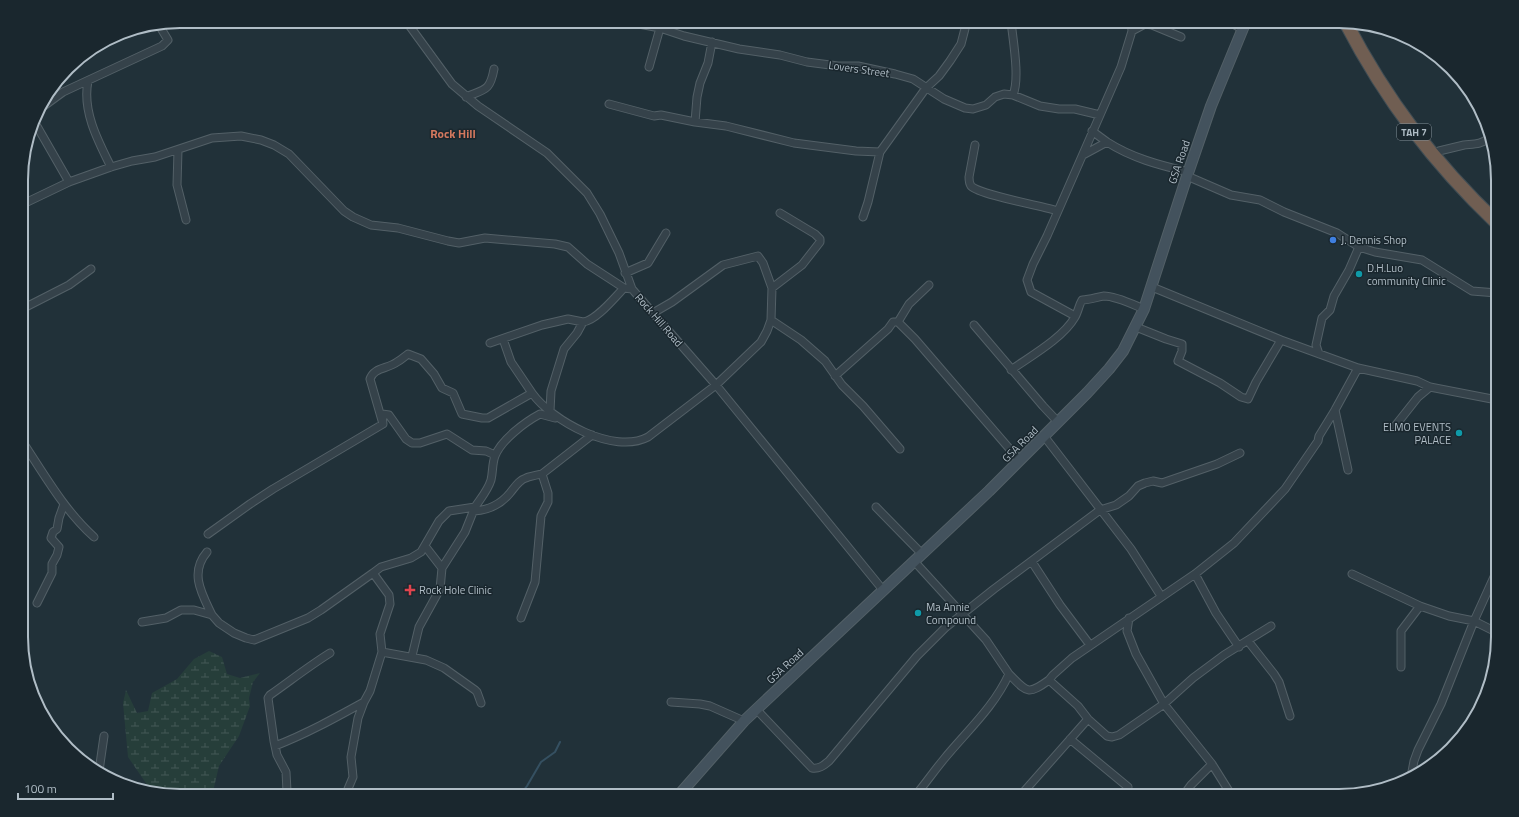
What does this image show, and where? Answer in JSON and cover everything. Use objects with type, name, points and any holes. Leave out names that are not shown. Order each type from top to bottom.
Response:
[{"type":"highway","name":"TAH 7","points":[[1353,28],[1381,85],[1417,136],[1452,178],[1491,217]]},
{"type":"highway","name":"TAH 7","points":[[1354,28],[1400,100],[1439,151],[1491,207]]},
{"type":"street","name":"Rock Hill Road","points":[[411,28],[452,84],[466,97],[496,119],[547,153],[587,193],[600,214],[619,253],[632,289],[716,385],[883,590]]},
{"type":"street","points":[[649,67],[660,28]]},
{"type":"street","name":"Lovers Street","points":[[660,28],[684,36],[739,49],[780,55],[807,62],[838,66],[858,66],[895,74],[913,79],[955,105],[973,109],[986,105],[995,98],[1004,94],[1012,95]]},
{"type":"street","points":[[863,217],[880,152],[926,88],[939,76],[961,44],[965,28]]},
{"type":"street","points":[[1012,28],[1016,79],[1015,90],[1012,95],[1040,106],[1059,109],[1075,109],[1100,115]]},
{"type":"street","points":[[1075,316],[1031,292],[1027,280],[1083,155],[1092,131],[1122,68],[1132,28]]},
{"type":"street","points":[[1132,31],[1138,28]]},
{"type":"street","points":[[1159,28],[1181,37]]},
{"type":"street","name":"GSA Road","points":[[685,788],[756,709],[1020,461],[1109,369],[1123,351],[1144,309],[1187,174],[1211,106],[1243,28]]},
{"type":"street","points":[[50,102],[63,92],[162,46],[168,40],[161,29]]},
{"type":"street","points":[[695,122],[697,97],[700,83],[708,63],[712,42]]},
{"type":"street","points":[[466,97],[487,88],[490,84],[494,69]]},
{"type":"street","points":[[88,81],[86,90],[90,115],[97,140],[111,167]]},
{"type":"street","points":[[609,104],[654,116],[661,115],[695,122],[726,126],[794,143],[856,151],[880,152]]},
{"type":"street","points":[[38,127],[69,182]]},
{"type":"street","points":[[1092,131],[1123,152],[1154,164],[1187,174],[1231,196],[1260,200],[1284,212],[1337,233],[1359,247],[1375,252],[1422,260],[1472,291],[1491,293]]},
{"type":"street","points":[[28,202],[69,182],[132,160],[155,157],[212,138],[241,136],[261,140],[274,145],[289,154],[344,211],[353,218],[370,225],[398,228],[459,243],[485,238],[555,244],[568,247],[588,264],[624,288],[632,289]]},
{"type":"street","points":[[1439,151],[1486,141]]},
{"type":"street","points":[[1083,155],[1107,142]]},
{"type":"street","points":[[975,145],[969,177],[971,186],[994,195],[1058,211]]},
{"type":"street","points":[[178,150],[177,185],[186,220]]},
{"type":"street","points":[[772,288],[802,265],[820,242],[820,239],[815,234],[780,213]]},
{"type":"street","points":[[625,273],[648,263],[666,233]]},
{"type":"street","points":[[1319,354],[1316,345],[1322,318],[1330,310],[1334,296],[1349,270],[1359,247]]},
{"type":"street","points":[[412,656],[419,626],[440,589],[442,568],[465,532],[474,509],[487,490],[495,455],[514,430],[540,414],[559,419],[592,435],[611,441],[640,441],[648,437],[716,385],[761,342],[771,320],[772,288],[763,262],[758,256],[723,265],[672,302],[653,312]]},
{"type":"street","points":[[28,306],[69,285],[91,270]]},
{"type":"street","points":[[898,322],[909,304],[929,285]]},
{"type":"street","points":[[1152,287],[1281,340],[1358,368],[1417,381],[1430,387],[1491,399]]},
{"type":"street","points":[[490,343],[542,325],[568,320],[587,322],[605,308],[624,288]]},
{"type":"street","points":[[1011,370],[1051,343],[1075,316],[1078,306],[1082,300],[1092,300],[1105,296],[1144,309]]},
{"type":"street","points":[[771,320],[802,340],[829,365],[835,376],[900,449]]},
{"type":"street","points":[[550,412],[551,391],[564,349],[577,333],[583,322]]},
{"type":"street","points":[[835,376],[888,329],[893,322],[898,322]]},
{"type":"street","points":[[898,322],[915,338],[1020,461]]},
{"type":"street","points":[[974,325],[1042,406],[1058,422]]},
{"type":"street","points":[[1136,327],[1182,344],[1182,351],[1178,361],[1220,383],[1241,397],[1248,399],[1256,382],[1281,340]]},
{"type":"street","points":[[503,339],[511,362],[532,393],[540,404],[559,419]]},
{"type":"street","points":[[382,424],[370,379],[374,372],[397,363],[408,354],[421,359],[428,366],[442,388],[453,393],[462,414],[488,418],[532,393]]},
{"type":"street","points":[[914,561],[986,640],[1009,674],[1022,688],[1033,690],[1050,680],[1053,675],[1072,658],[1195,574],[1234,543],[1285,489],[1318,441],[1319,436],[1358,368]]},
{"type":"street","points":[[1395,426],[1418,397],[1430,387]]},
{"type":"street","points":[[1335,410],[1348,470]]},
{"type":"street","points":[[382,424],[382,414],[389,415],[406,439],[412,443],[420,443],[447,434],[472,450],[495,455]]},
{"type":"street","points":[[208,534],[273,488],[382,424]]},
{"type":"street","points":[[207,552],[200,559],[197,579],[199,588],[212,615],[219,623],[234,633],[254,640],[308,618],[386,565],[411,558],[421,552],[426,546],[439,521],[449,512],[474,509],[484,510],[496,505],[510,493],[515,485],[526,478],[542,474],[592,435]]},
{"type":"street","points":[[1044,436],[1130,549],[1161,596]]},
{"type":"street","points":[[28,450],[64,504],[94,536]]},
{"type":"street","points":[[756,709],[812,768],[816,769],[823,766],[854,733],[930,642],[945,628],[994,589],[1100,510],[1116,505],[1129,496],[1138,486],[1145,482],[1153,481],[1162,483],[1217,464],[1240,453]]},
{"type":"street","points":[[521,618],[535,582],[541,516],[548,502],[546,485],[542,474]]},
{"type":"street","points":[[37,603],[52,573],[52,564],[59,548],[51,538],[53,532],[58,529],[58,518],[64,504]]},
{"type":"street","points":[[876,507],[922,554]]},
{"type":"street","points":[[426,546],[442,568]]},
{"type":"street","points":[[1032,562],[1060,605],[1090,645]]},
{"type":"street","points":[[348,789],[353,777],[351,757],[358,718],[370,691],[382,652],[380,634],[390,599],[373,573]]},
{"type":"street","points":[[1195,574],[1216,613],[1238,647]]},
{"type":"street","points":[[1352,574],[1420,606],[1449,616],[1474,621],[1491,630]]},
{"type":"street","points":[[1412,770],[1418,750],[1441,704],[1474,621],[1491,583]]},
{"type":"street","points":[[1401,667],[1401,631],[1420,606]]},
{"type":"street","points":[[142,622],[166,618],[181,610],[194,610],[212,615]]},
{"type":"street","points":[[1127,631],[1129,618]]},
{"type":"street","points":[[1120,625],[1127,631],[1136,654],[1164,704],[1212,764],[1228,789]]},
{"type":"street","points":[[1050,680],[1078,706],[1088,719],[1107,736],[1112,737],[1119,735],[1164,704],[1193,678],[1224,655],[1271,626]]},
{"type":"street","points":[[1248,641],[1274,674],[1290,716]]},
{"type":"street","points":[[382,652],[412,656],[426,660],[457,676],[477,692],[481,703]]},
{"type":"street","points":[[287,789],[286,772],[277,755],[275,746],[268,698],[270,695],[330,653]]},
{"type":"street","points":[[920,789],[944,759],[979,721],[1002,688],[1009,674]]},
{"type":"street","points":[[275,746],[304,734],[364,702]]},
{"type":"street","points":[[671,702],[710,706],[744,721]]},
{"type":"street","points":[[1026,789],[1088,719]]},
{"type":"street","points":[[100,766],[104,736]]},
{"type":"street","points":[[1070,739],[1128,787]]},
{"type":"street","points":[[1188,789],[1212,764]]},
{"type":"green space","points":[[209,651],[222,657],[227,674],[240,678],[260,673],[253,682],[249,698],[250,706],[239,736],[219,766],[214,789],[170,789],[147,785],[128,757],[123,703],[126,690],[137,713],[148,711],[152,693],[177,679],[194,659]]},
{"type":"waterway","points":[[525,789],[541,762],[555,752],[560,742]]},
{"type":"place","name":"J. Dennis Shop","points":[[1333,240]]},
{"type":"place","name":"D.H.Luo community Clinic","points":[[1359,274]]},
{"type":"place","name":"ELMO EVENTS PALACE","points":[[1459,433]]},
{"type":"place","name":"Rock Hole Clinic","points":[[410,590]]},
{"type":"place","name":"Ma Annie Compound","points":[[918,613]]},
{"type":"district","name":"Rock Hill","points":[[453,134]]}]
